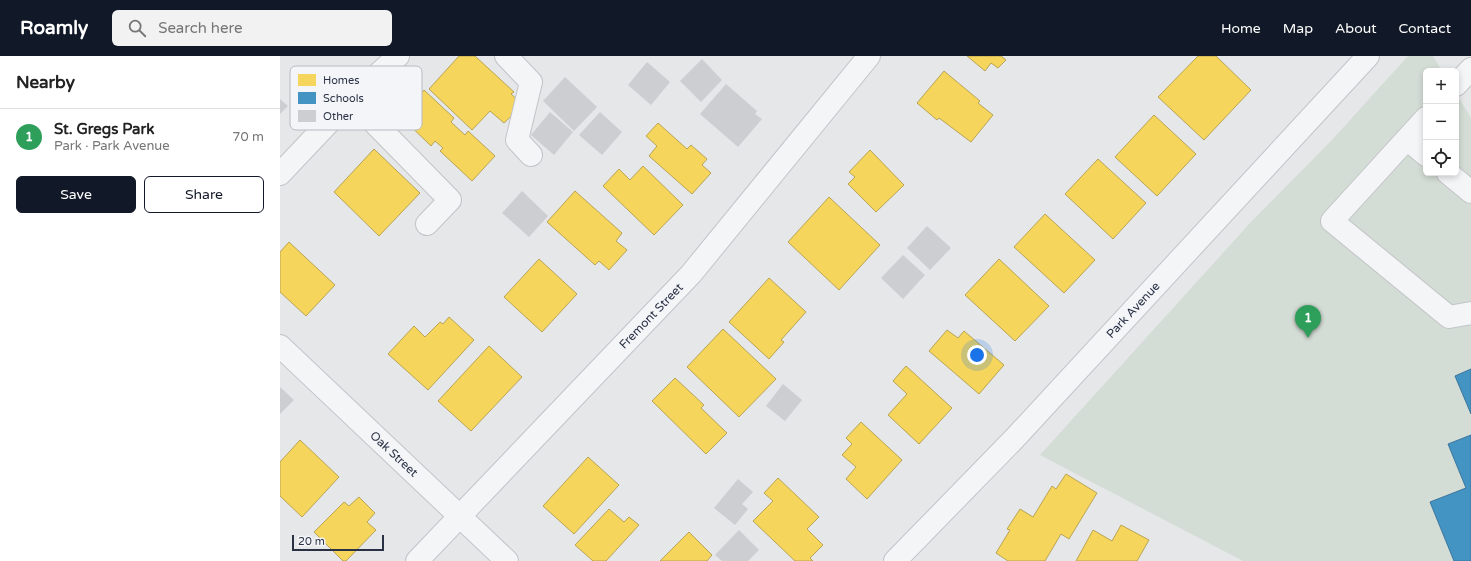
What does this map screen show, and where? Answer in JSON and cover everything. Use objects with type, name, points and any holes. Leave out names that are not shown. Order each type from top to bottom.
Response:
[{"type":"street","points":[[387,66],[398,56]]},
{"type":"street","points":[[506,56],[531,82],[517,140],[531,154]]},
{"type":"street","name":"Fremont Street","points":[[417,561],[691,274],[870,56]]},
{"type":"street","name":"Park Avenue","points":[[900,560],[1014,439],[1368,56]]},
{"type":"street","points":[[1459,82],[1471,69],[1464,56]]},
{"type":"street","points":[[1423,121],[1332,221],[1449,317],[1471,313]]},
{"type":"street","points":[[280,174],[322,130]]},
{"type":"street","points":[[383,130],[450,200],[427,224]]},
{"type":"street","points":[[1407,139],[1423,152]]},
{"type":"street","points":[[1452,176],[1471,192]]},
{"type":"street","name":"Oak Street","points":[[280,346],[507,561]]},
{"type":"shaded area","points":[[1408,56],[1433,56],[1440,68],[1423,68],[1423,176],[1459,176],[1459,98],[1471,118],[1471,561],[1243,561],[1040,455],[1251,222],[1331,141]]},
{"type":"building: Homes","points":[[459,56],[475,56],[514,92],[511,94],[523,105],[504,123],[490,111],[472,130],[429,89]]},
{"type":"building: Homes","points":[[967,56],[1001,56],[1006,60],[998,68],[991,63],[985,71]]},
{"type":"building: Homes","points":[[1198,56],[1216,56],[1251,90],[1204,140],[1158,97]]},
{"type":"building: Homes","points":[[944,71],[980,101],[978,103],[993,115],[971,142],[939,118],[937,120],[917,103]]},
{"type":"building: Homes","points":[[424,90],[454,118],[451,122],[465,135],[468,131],[495,156],[472,181],[440,151],[443,148],[435,141],[431,146],[414,130],[422,130],[422,92]]},
{"type":"building: Homes","points":[[1154,115],[1196,154],[1157,196],[1115,157]]},
{"type":"building: Homes","points":[[658,123],[687,149],[691,145],[707,159],[702,165],[711,173],[692,194],[649,156],[657,146],[646,136]]},
{"type":"building: Homes","points":[[374,149],[420,193],[379,236],[334,192]]},
{"type":"building: Homes","points":[[870,150],[904,185],[876,212],[848,184],[855,177],[849,172]]},
{"type":"building: Homes","points":[[1098,159],[1146,203],[1113,239],[1065,194]]},
{"type":"building: Homes","points":[[643,166],[683,205],[654,235],[603,186],[619,169],[630,180]]},
{"type":"building: Homes","points":[[575,191],[622,233],[616,241],[627,250],[609,270],[599,261],[595,265],[547,222]]},
{"type":"building: Homes","points":[[829,197],[880,245],[839,290],[788,242]]},
{"type":"building: Homes","points":[[1045,214],[1095,260],[1064,293],[1014,247]]},
{"type":"building: Homes","points":[[289,242],[335,285],[306,316],[280,292],[280,252]]},
{"type":"building: Homes","points":[[539,259],[577,294],[542,332],[504,297]]},
{"type":"building: Homes","points":[[999,259],[1049,306],[1015,341],[965,295]]},
{"type":"building: Homes","points":[[769,278],[806,312],[781,340],[784,342],[769,359],[729,322]]},
{"type":"building: Homes","points":[[449,317],[474,340],[428,390],[388,354],[414,326],[425,337],[440,322],[443,324]]},
{"type":"building: Homes","points":[[723,329],[776,379],[739,417],[687,367]]},
{"type":"building: Homes","points":[[947,330],[958,338],[964,331],[1004,365],[979,394],[929,351]]},
{"type":"building: Homes","points":[[489,346],[522,377],[471,431],[438,401]]},
{"type":"building: Homes","points":[[906,366],[952,408],[919,444],[888,415],[907,394],[893,381]]},
{"type":"building: Homes","points":[[675,378],[704,405],[701,408],[727,433],[706,454],[652,401]]},
{"type":"building: Homes","points":[[861,422],[902,460],[867,499],[846,479],[856,467],[842,455],[852,444],[846,438]]},
{"type":"building: Homes","points":[[300,440],[339,477],[302,517],[280,496],[280,462]]},
{"type":"building: Homes","points":[[588,457],[619,485],[574,534],[543,506]]},
{"type":"building: Homes","points":[[1066,474],[1097,493],[1069,539],[1061,534],[1045,561],[1008,561],[996,553],[1010,530],[1007,529],[1020,509],[1033,517],[1052,486],[1056,489]]},
{"type":"building: Homes","points":[[778,478],[819,517],[807,529],[823,545],[810,558],[813,561],[795,561],[753,521],[773,501],[764,493]]},
{"type":"building: Homes","points":[[359,497],[375,513],[367,522],[376,530],[346,561],[343,561],[314,532],[344,502],[349,506]]},
{"type":"building: Homes","points":[[609,509],[624,522],[629,517],[639,525],[606,561],[593,561],[575,545]]},
{"type":"building: Homes","points":[[1121,525],[1149,540],[1137,561],[1076,561],[1093,530],[1112,541]]},
{"type":"building: Homes","points":[[689,532],[712,555],[707,561],[660,561]]},
{"type":"building: Schools","points":[[1471,369],[1471,414],[1455,376]]},
{"type":"building: Schools","points":[[1471,435],[1471,561],[1454,561],[1430,502],[1466,488],[1448,444]]},
{"type":"building: Other","points":[[702,59],[722,80],[701,102],[680,81]]},
{"type":"building: Other","points":[[647,62],[670,82],[651,105],[628,85]]},
{"type":"building: Other","points":[[565,77],[597,107],[574,131],[543,101]]},
{"type":"building: Other","points":[[726,84],[757,111],[755,114],[762,119],[738,147],[700,114]]},
{"type":"building: Other","points":[[280,99],[288,106],[280,114]]},
{"type":"building: Other","points":[[550,112],[573,132],[554,155],[531,135]]},
{"type":"building: Other","points":[[600,112],[622,132],[602,155],[579,135]]},
{"type":"building: Other","points":[[522,191],[548,216],[529,237],[502,213]]},
{"type":"building: Other","points":[[927,226],[951,248],[930,270],[907,248]]},
{"type":"building: Other","points":[[903,255],[925,275],[903,299],[881,278]]},
{"type":"building: Other","points":[[783,384],[802,400],[785,421],[766,406]]},
{"type":"building: Other","points":[[280,387],[294,400],[280,414]]},
{"type":"building: Other","points":[[738,479],[753,492],[742,504],[748,509],[735,525],[714,508]]},
{"type":"building: Other","points":[[739,530],[759,550],[748,561],[722,561],[715,555]]},
{"type":"place","name":"St. Gregs Park","points":[[1308,338]]}]
